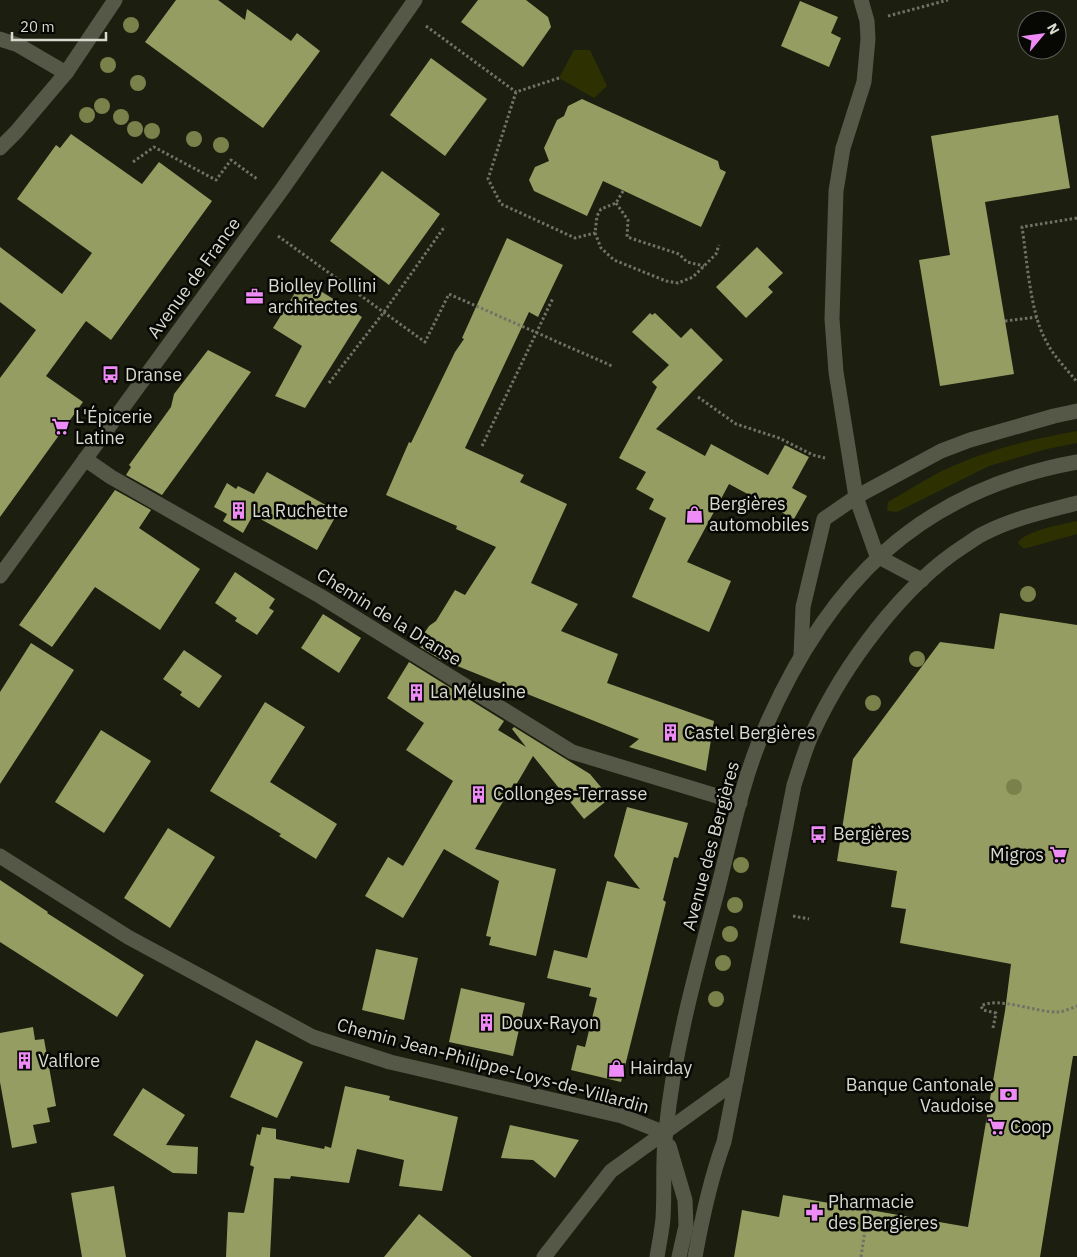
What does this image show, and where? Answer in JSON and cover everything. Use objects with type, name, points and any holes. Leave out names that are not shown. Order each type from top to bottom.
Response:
[{"type":"street","points":[[0,148],[66,73],[115,0]]},
{"type":"street","name":"Avenue de France","points":[[0,576],[283,188],[415,0]]},
{"type":"street","points":[[861,0],[867,20],[868,39],[864,82],[843,148],[836,191],[832,319],[836,372],[856,497],[878,556],[922,580]]},
{"type":"street","points":[[0,39],[18,45],[66,73]]},
{"type":"street","points":[[801,656],[803,607],[824,519],[856,497],[941,451],[970,440],[1077,411]]},
{"type":"street","name":"Chemin de la Dranse","points":[[85,459],[110,477],[320,596],[572,752],[740,803]]},
{"type":"street","name":"Avenue des Bergières","points":[[656,1257],[663,1221],[665,1133],[677,1050],[683,1023],[740,803],[764,728],[801,656],[843,594],[878,556],[920,523],[963,498],[1005,481],[1077,462]]},
{"type":"street","points":[[695,1257],[705,1202],[724,1142],[794,785],[812,733],[838,685],[868,642],[893,610],[943,560],[986,532],[1020,519],[1077,503]]},
{"type":"street","name":"Chemin Jean-Philippe-Loys-de-Villardin","points":[[0,856],[128,937],[313,1037],[390,1062],[622,1116],[665,1133]]},
{"type":"street","points":[[544,1257],[612,1171],[736,1081]]},
{"type":"street","name":"Avenue des Bergières","points":[[665,1133],[685,1200],[686,1226],[679,1257]]},
{"type":"path","points":[[896,14],[948,0]]},
{"type":"path","points":[[426,26],[516,92]]},
{"type":"path","points":[[516,92],[558,78]]},
{"type":"path","points":[[516,92],[488,179],[501,204],[575,238],[594,233]]},
{"type":"path","points":[[133,162],[154,147],[216,180],[231,160],[257,179]]},
{"type":"path","points":[[623,191],[616,203],[601,209],[597,216],[594,233],[601,248],[614,260],[666,281],[678,283],[693,277],[716,254],[719,244]]},
{"type":"path","points":[[616,203],[628,220],[627,237],[679,254],[687,262],[704,266]]},
{"type":"path","points":[[1077,218],[1022,227],[1036,317],[1044,338],[1057,360],[1077,382]]},
{"type":"path","points":[[329,383],[384,312],[445,226]]},
{"type":"path","points":[[275,234],[425,342],[449,294],[612,366]]},
{"type":"path","points":[[482,446],[535,332],[553,298]]},
{"type":"path","points":[[1005,321],[1036,317]]},
{"type":"path","points":[[698,397],[736,424],[779,438],[813,455]]},
{"type":"path","points":[[789,915],[809,919]]},
{"type":"path","points":[[993,1028],[996,1013],[983,1010],[981,1006],[985,1004],[997,1003],[1059,1012],[1077,1006]]},
{"type":"path","points":[[861,1257],[868,1203]]},
{"type":"green space","points":[[574,50],[590,50],[607,86],[594,98],[559,78]]},
{"type":"green space","points":[[1077,431],[1077,443],[1047,449],[989,466],[897,512],[887,511],[888,502],[930,477],[960,463],[1009,446]]},
{"type":"green space","points":[[1077,521],[1077,534],[1027,548],[1023,548],[1018,543],[1021,539],[1035,532]]},
{"type":"building","points":[[176,0],[218,0],[245,20],[247,9],[291,41],[297,33],[320,51],[263,128],[145,42]]},
{"type":"building","points":[[478,0],[526,0],[548,17],[551,27],[523,67],[461,22]]},
{"type":"building","points":[[800,1],[838,17],[831,33],[841,38],[829,67],[781,46]]},
{"type":"building","points":[[431,58],[487,99],[445,156],[390,115]]},
{"type":"building","points":[[582,99],[718,161],[720,169],[726,172],[701,227],[603,181],[587,216],[534,191],[529,180],[535,167],[549,161],[544,148],[557,120],[564,116],[568,106]]},
{"type":"building","points":[[1058,115],[1070,188],[985,202],[1014,374],[940,386],[919,260],[950,255],[931,136]]},
{"type":"building","points":[[71,134],[142,184],[159,162],[212,201],[111,340],[86,321],[46,376],[83,402],[0,517],[0,378],[36,330],[0,302],[0,247],[62,294],[92,253],[17,199],[56,145],[60,148]]},
{"type":"building","points":[[382,171],[440,214],[389,285],[330,241]]},
{"type":"building","points":[[507,238],[563,265],[538,317],[529,312],[465,448],[524,475],[520,482],[567,504],[531,583],[578,604],[561,631],[618,654],[607,683],[714,721],[706,771],[629,747],[639,739],[440,659],[420,647],[425,632],[436,621],[455,590],[465,595],[496,547],[456,529],[457,526],[386,495],[409,442],[411,443],[455,352],[464,339],[462,338]]},
{"type":"building","points":[[757,247],[783,273],[768,287],[773,292],[746,318],[716,287]]},
{"type":"building","points":[[303,280],[362,317],[305,408],[275,396],[302,346],[273,328]]},
{"type":"building","points":[[650,313],[652,315],[655,313],[681,338],[691,328],[723,360],[656,429],[705,456],[711,444],[768,475],[785,445],[809,457],[792,488],[807,496],[794,519],[729,484],[687,562],[731,581],[709,632],[632,597],[666,518],[649,509],[654,499],[636,489],[646,472],[619,458],[657,387],[652,382],[669,365],[632,332]]},
{"type":"building","points":[[208,350],[251,372],[162,495],[126,475],[131,467],[129,465],[171,407],[174,394]]},
{"type":"building","points":[[267,472],[338,512],[317,550],[253,515],[243,533],[223,521],[227,514],[214,507],[227,483],[236,489],[238,486],[254,494]]},
{"type":"building","points":[[115,490],[151,510],[139,528],[200,569],[160,630],[95,587],[52,647],[19,625]]},
{"type":"building","points":[[235,572],[275,599],[269,608],[274,611],[257,635],[235,621],[237,618],[215,603]]},
{"type":"building","points":[[1000,613],[1077,625],[1077,1056],[1073,1056],[1040,1257],[734,1257],[742,1210],[779,1217],[783,1195],[968,1227],[1005,1011],[1011,964],[900,943],[906,909],[891,907],[897,871],[837,861],[853,759],[940,642],[994,649]]},
{"type":"building","points":[[323,614],[361,638],[339,673],[301,648]]},
{"type":"building","points":[[31,643],[74,670],[0,784],[0,692]]},
{"type":"building","points":[[184,650],[222,676],[199,708],[180,695],[182,692],[163,679]]},
{"type":"building","points":[[409,662],[504,721],[498,730],[526,747],[512,729],[514,727],[590,774],[610,798],[584,819],[533,756],[516,785],[514,783],[475,849],[556,869],[536,956],[489,945],[491,937],[486,936],[499,881],[444,849],[403,918],[365,896],[388,857],[403,866],[453,781],[406,750],[424,723],[387,698]]},
{"type":"building","points":[[265,702],[305,727],[270,782],[337,824],[316,859],[279,836],[281,834],[210,791]]},
{"type":"building","points":[[101,730],[151,761],[104,833],[55,802]]},
{"type":"building","points":[[627,807],[688,823],[678,858],[674,857],[663,900],[666,902],[621,1082],[571,1070],[577,1045],[585,1047],[597,998],[589,996],[591,988],[547,978],[554,950],[587,958],[607,881],[640,889],[614,856]]},
{"type":"building","points":[[168,828],[215,857],[170,928],[124,898]]},
{"type":"building","points":[[0,880],[47,913],[144,975],[117,1017],[0,942]]},
{"type":"building","points":[[376,949],[418,958],[404,1020],[362,1010]]},
{"type":"building","name":"Doux-Rayon","points":[[461,988],[525,1003],[513,1056],[449,1042]]},
{"type":"building","name":"Valflore","points":[[33,1027],[35,1040],[44,1039],[56,1106],[47,1108],[50,1122],[33,1125],[37,1143],[12,1148],[0,1082],[0,1033]]},
{"type":"building","points":[[256,1040],[303,1062],[277,1118],[230,1097]]},
{"type":"building","points":[[345,1086],[390,1096],[389,1100],[458,1117],[442,1191],[399,1186],[404,1160],[357,1149],[349,1183],[291,1176],[290,1179],[274,1178],[270,1257],[226,1257],[228,1212],[244,1213],[254,1167],[250,1165],[257,1134],[260,1135],[262,1127],[276,1129],[276,1139],[324,1149],[325,1146],[331,1148]]},
{"type":"building","points":[[143,1088],[185,1115],[166,1145],[198,1147],[197,1174],[173,1173],[113,1135]]},
{"type":"building","points":[[510,1125],[579,1140],[555,1178],[533,1160],[501,1158]]},
{"type":"building","points":[[114,1186],[126,1257],[82,1257],[71,1193]]},
{"type":"building","points":[[419,1214],[472,1257],[384,1257]]},
{"type":"place","name":"Biolley Pollini architectes","points":[[254,296]]},
{"type":"place","name":"Dranse","points":[[111,375]]},
{"type":"place","name":"L'Épicerie Latine","points":[[61,427]]},
{"type":"place","name":"La Ruchette","points":[[238,511]]},
{"type":"place","name":"Bergières automobiles","points":[[695,514]]},
{"type":"place","name":"La Mélusine","points":[[416,692]]},
{"type":"place","name":"Castel Bergières","points":[[670,733]]},
{"type":"place","name":"Collonges-Terrasse","points":[[479,794]]},
{"type":"place","name":"Bergières","points":[[819,834]]},
{"type":"place","name":"Migros","points":[[1058,855]]},
{"type":"place","name":"Doux-Rayon","points":[[487,1023]]},
{"type":"place","name":"Valflore","points":[[24,1061]]},
{"type":"place","name":"Hairday","points":[[616,1068]]},
{"type":"place","name":"Banque Cantonale Vaudoise","points":[[1008,1095]]},
{"type":"place","name":"Coop","points":[[996,1127]]},
{"type":"place","name":"Pharmacie des Bergieres","points":[[814,1212]]}]
